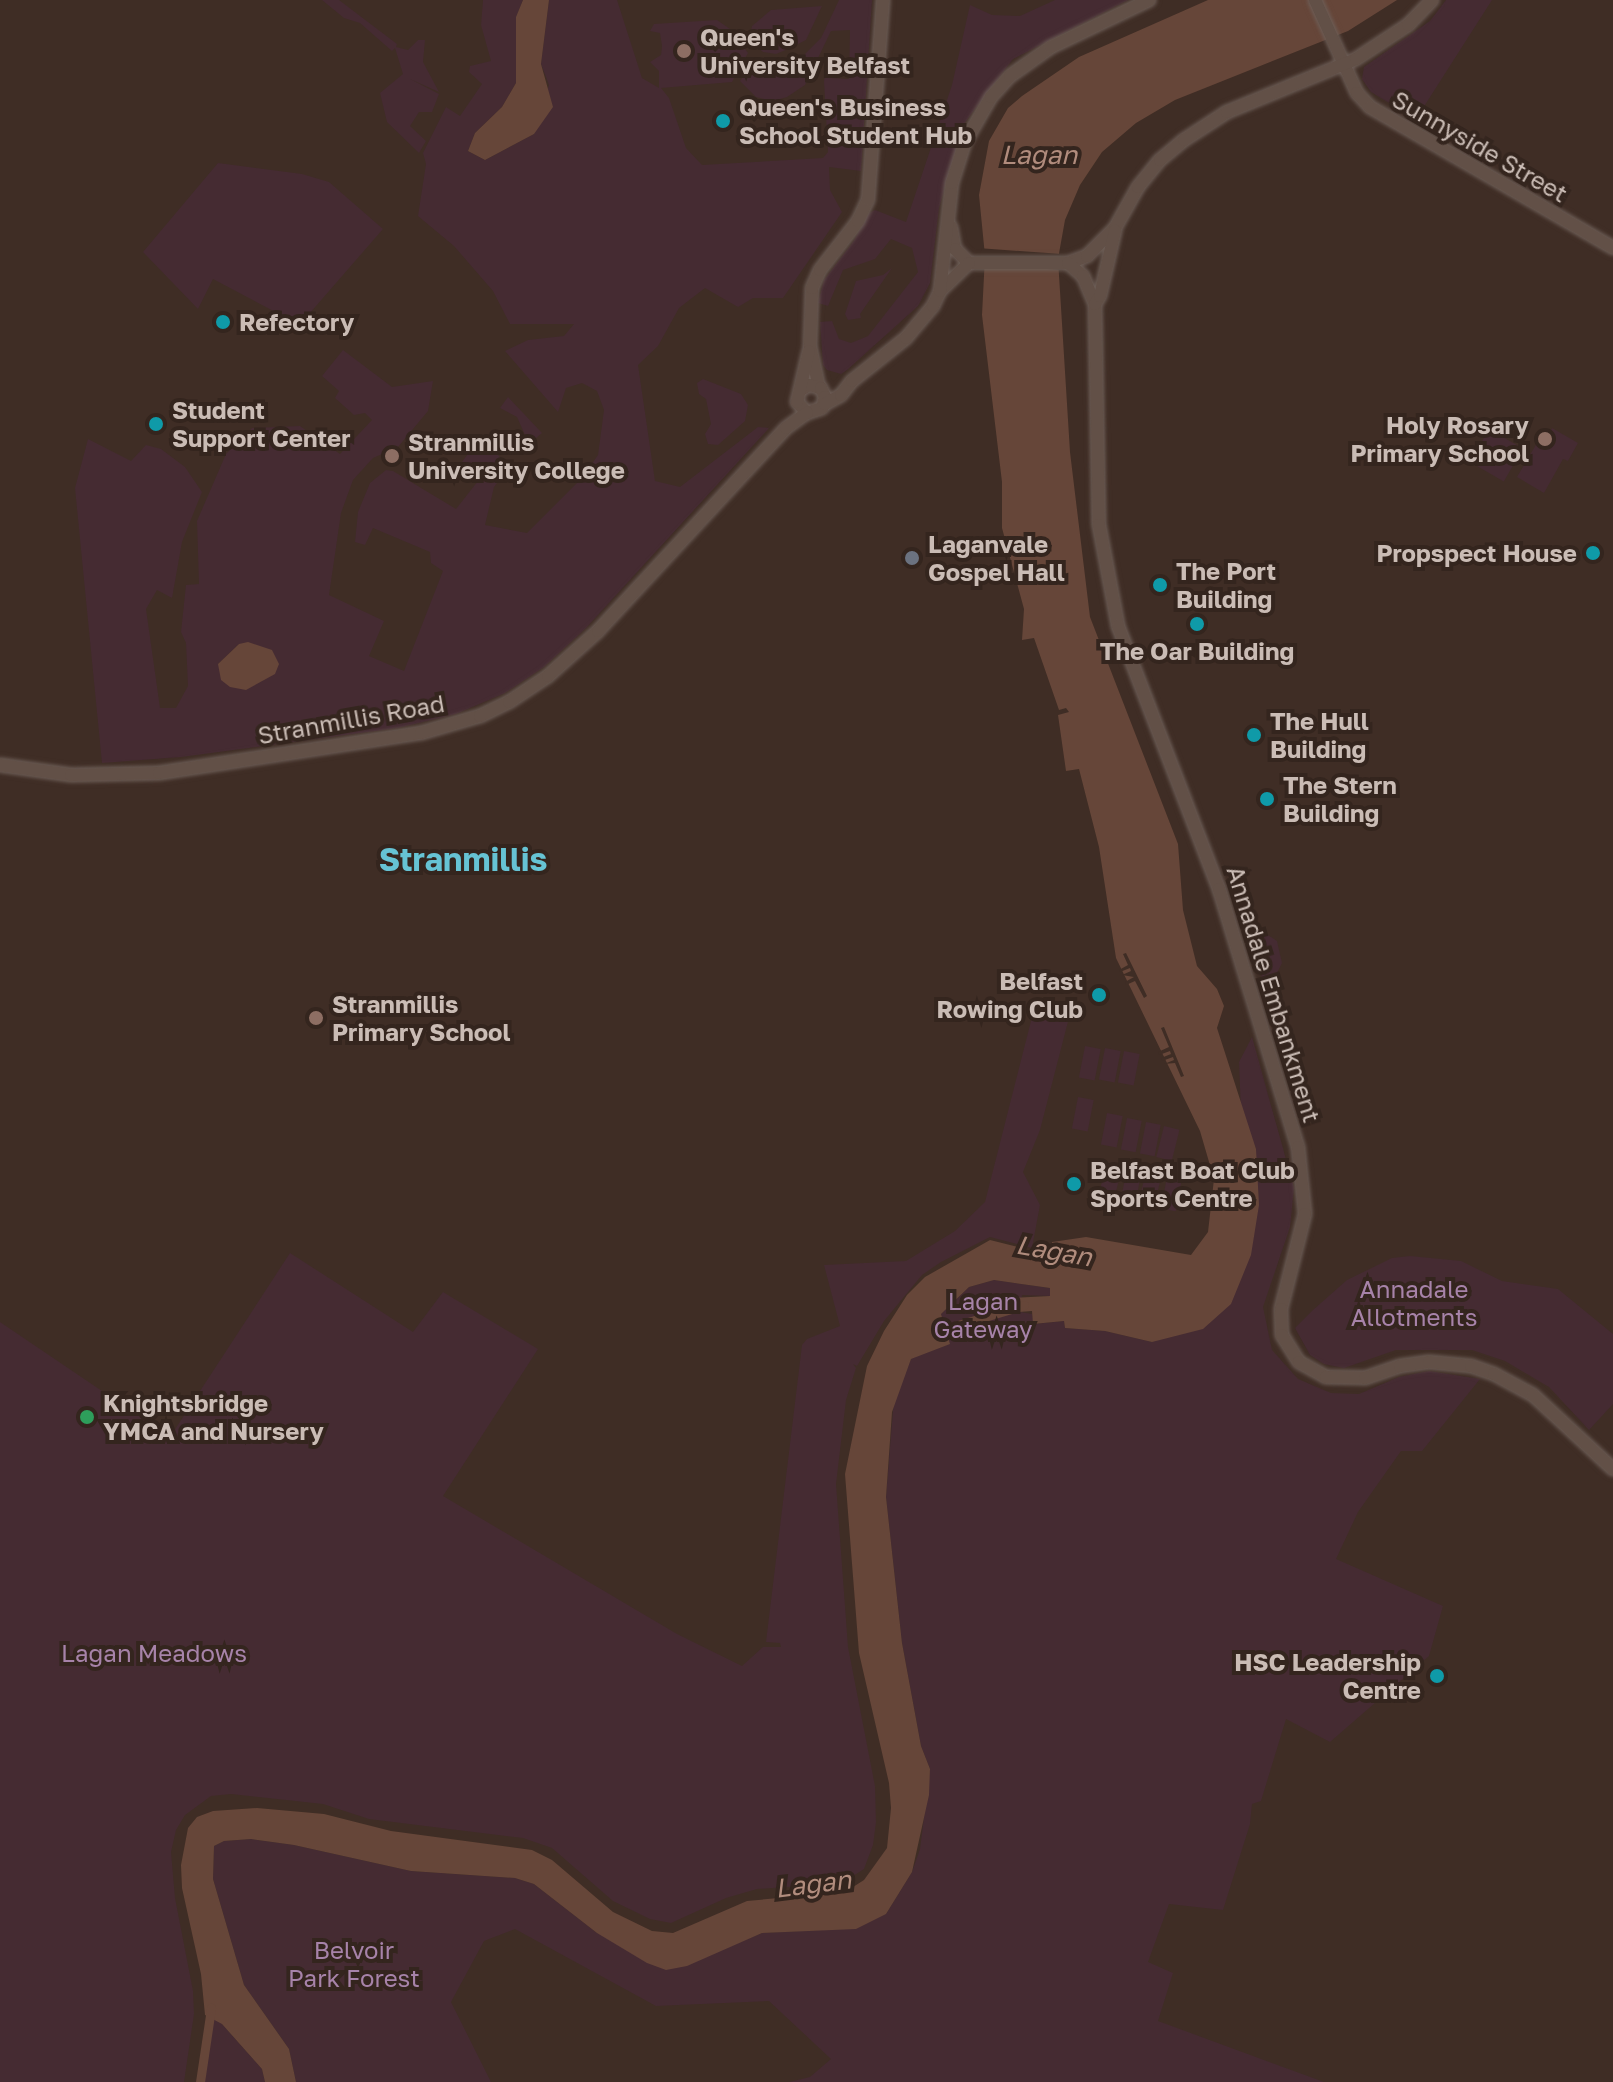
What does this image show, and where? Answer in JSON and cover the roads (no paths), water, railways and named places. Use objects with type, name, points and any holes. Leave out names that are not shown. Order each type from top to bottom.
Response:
[{"type":"street","points":[[883,0],[868,200],[858,221],[820,270],[812,288],[810,346],[801,390],[802,409],[819,412],[825,404],[841,395],[852,381],[909,335],[933,306],[940,291],[950,200],[958,164],[975,121],[1010,76],[1051,47],[1149,0]]},
{"type":"street","name":"Sunnyside Street","points":[[1315,0],[1357,93],[1383,117],[1613,248]]},
{"type":"street","name":"Annadale Embankment","points":[[1065,263],[1087,256],[1115,228],[1138,187],[1160,160],[1184,140],[1227,112],[1345,64],[1408,25],[1432,0]]},
{"type":"street","points":[[1353,84],[1325,71],[1334,45],[1360,54]]},
{"type":"street","points":[[950,200],[955,249],[973,263],[1065,263]]},
{"type":"street","name":"Annadale Embankment","points":[[1095,304],[1100,296],[1115,228]]},
{"type":"street","points":[[940,291],[973,263]]},
{"type":"street","name":"Annadale Embankment","points":[[1065,263],[1083,276],[1095,304],[1099,525],[1118,626],[1219,889],[1298,1147],[1305,1214],[1281,1309],[1282,1335],[1299,1362],[1326,1377],[1365,1378],[1400,1366],[1429,1362],[1471,1366],[1494,1374],[1533,1395],[1608,1466]]},
{"type":"street","points":[[810,346],[825,404]]},
{"type":"street","points":[[801,390],[809,385],[820,388],[852,381]]},
{"type":"street","name":"Stranmillis Road","points":[[0,765],[71,775],[159,773],[421,733],[480,716],[509,702],[548,676],[598,631],[802,409]]},
{"type":"water","points":[[523,0],[549,0],[541,64],[553,107],[534,134],[485,160],[468,151],[475,133],[502,107],[516,83],[516,17]]},
{"type":"water","name":"Lagan","points":[[1208,0],[1397,0],[1348,31],[1175,100],[1136,123],[1102,152],[1080,185],[1065,220],[1058,259],[1070,452],[1090,617],[1178,844],[1183,910],[1197,966],[1217,989],[1224,1006],[1217,1028],[1256,1149],[1259,1205],[1251,1255],[1231,1304],[1203,1329],[1152,1342],[1105,1331],[1065,1328],[1064,1321],[1033,1324],[1032,1311],[1019,1312],[1011,1298],[1050,1296],[1050,1288],[994,1280],[969,1287],[941,1314],[950,1344],[911,1359],[892,1412],[886,1497],[902,1643],[921,1746],[930,1769],[929,1795],[912,1872],[886,1914],[856,1929],[762,1933],[687,1966],[666,1970],[647,1963],[597,1933],[534,1884],[515,1878],[411,1871],[294,1845],[251,1839],[224,1841],[214,1846],[213,1879],[244,1985],[289,2049],[296,2082],[265,2082],[262,2069],[222,2024],[205,2015],[201,1974],[182,1888],[181,1865],[188,1828],[197,1817],[213,1811],[257,1808],[324,1814],[391,1831],[532,1850],[552,1860],[613,1912],[652,1931],[673,1933],[747,1901],[822,1894],[853,1887],[864,1880],[887,1848],[891,1808],[889,1783],[859,1653],[845,1474],[867,1366],[884,1331],[907,1295],[925,1277],[990,1240],[1051,1255],[1052,1242],[1086,1237],[1191,1255],[1208,1232],[1214,1179],[1200,1131],[1116,958],[1099,847],[1079,769],[1066,771],[1058,715],[1069,712],[1066,708],[1059,710],[1034,638],[1022,640],[1024,609],[1002,528],[1002,482],[982,315],[985,256],[979,195],[989,141],[1008,108],[1022,96],[1079,57]]},
{"type":"water","points":[[248,642],[272,650],[279,664],[275,674],[246,690],[230,687],[221,680],[218,664],[239,644]]},
{"type":"waterway","points":[[935,1332],[1024,1305]]},
{"type":"waterway","points":[[200,2082],[211,2008]]},
{"type":"place","name":"Queen's University Belfast","points":[[684,51]]},
{"type":"place","name":"Queen's Business School Student Hub","points":[[723,121]]},
{"type":"place","name":"Refectory","points":[[223,322]]},
{"type":"place","name":"Student Support Center","points":[[156,424]]},
{"type":"place","name":"Holy Rosary Primary School","points":[[1545,439]]},
{"type":"place","name":"Stranmillis University College","points":[[392,456]]},
{"type":"place","name":"Propspect House","points":[[1593,553]]},
{"type":"place","name":"Laganvale Gospel Hall","points":[[912,558]]},
{"type":"place","name":"The Port Building","points":[[1160,585]]},
{"type":"place","name":"The Oar Building","points":[[1197,624]]},
{"type":"place","name":"The Hull Building","points":[[1254,735]]},
{"type":"place","name":"The Stern Building","points":[[1267,799]]},
{"type":"place","name":"Belfast Rowing Club","points":[[1099,995]]},
{"type":"place","name":"Stranmillis Primary School","points":[[316,1018]]},
{"type":"place","name":"Belfast Boat Club Sports Centre","points":[[1074,1184]]},
{"type":"place","name":"Knightsbridge YMCA and Nursery","points":[[87,1417]]},
{"type":"place","name":"HSC Leadership Centre","points":[[1437,1676]]},
{"type":"district","name":"Stranmillis","points":[[463,859]]},
{"type":"park label","name":"Annadale Allotments","points":[[1414,1303]]},
{"type":"park label","name":"Lagan Gateway","points":[[983,1315]]},
{"type":"park label","name":"Lagan Meadows","points":[[154,1653]]},
{"type":"park label","name":"Belvoir Park Forest","points":[[354,1964]]}]
